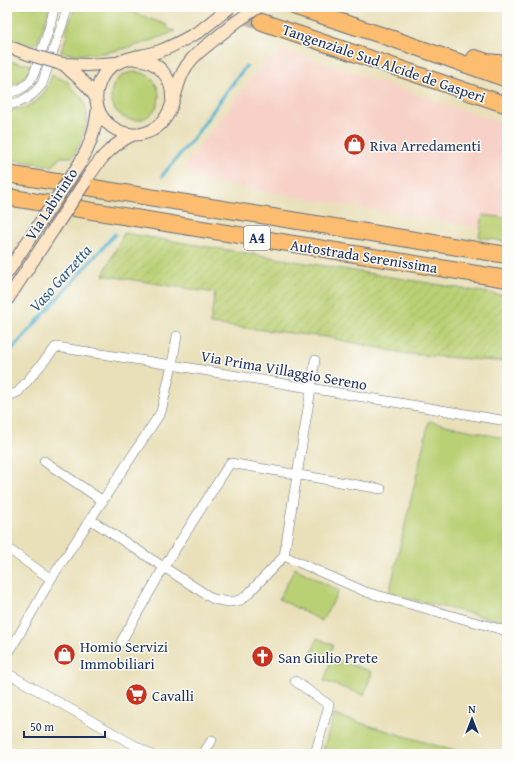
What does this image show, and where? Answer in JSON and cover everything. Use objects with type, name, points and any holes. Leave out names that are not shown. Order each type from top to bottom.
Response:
[{"type":"highway","name":"Tangenziale Sud Alcide de Gasperi","points":[[296,7],[507,79]]},
{"type":"highway","name":"Tangenziale Sud Alcide de Gasperi","points":[[260,14],[507,105]]},
{"type":"highway","points":[[396,40],[440,47],[487,62],[507,64]]},
{"type":"highway","name":"Autostrada Serenissima","points":[[7,174],[507,255]]},
{"type":"highway","name":"Autostrada Serenissima","points":[[7,197],[507,279]]},
{"type":"main road","name":"Via Labirinto","points":[[131,59],[159,51],[181,42],[200,31],[230,7]]},
{"type":"main road","name":"Via Labirinto","points":[[97,103],[101,115],[106,122],[118,131],[141,134],[157,127],[168,114],[183,72],[193,57],[236,22],[260,14]]},
{"type":"main road","points":[[7,46],[18,52],[61,63],[101,65],[116,63]]},
{"type":"main road","name":"Via Labirinto","points":[[7,273],[87,150],[93,136],[96,122],[97,88],[101,78],[107,70],[123,60],[140,59],[149,61],[157,66],[168,79],[172,97],[171,106]]},
{"type":"main road","points":[[61,63],[89,88],[97,103]]},
{"type":"main road","name":"Via Labirinto","points":[[7,300],[94,168],[104,155],[117,143],[132,134]]},
{"type":"street","points":[[7,92],[20,89],[33,77],[51,23],[54,7]]},
{"type":"street","points":[[7,105],[28,98],[42,84],[68,7]]},
{"type":"street","points":[[7,656],[51,579],[161,412],[177,336]]},
{"type":"street","name":"Via Prima Villaggio Sereno","points":[[7,397],[18,392],[56,347],[507,421]]},
{"type":"street","points":[[91,520],[213,599],[229,602],[240,600],[249,593],[284,556],[315,360]]},
{"type":"street","points":[[44,461],[103,501]]},
{"type":"street","points":[[121,642],[164,567],[230,463],[381,489]]},
{"type":"street","points":[[7,548],[51,579]]},
{"type":"street","points":[[284,556],[366,592],[507,631]]},
{"type":"street","points":[[7,673],[150,754]]},
{"type":"street","points":[[295,681],[329,705],[315,754]]},
{"type":"street","points":[[203,754],[212,740]]},
{"type":"shaded area","name":"Riva Arredamenti","points":[[281,49],[507,125],[507,218],[484,215],[481,228],[193,179],[185,165],[256,73]]},
{"type":"green space","points":[[7,7],[49,7],[48,14],[38,41],[35,44],[23,46],[7,41]]},
{"type":"green space","points":[[75,7],[118,7],[167,25],[168,29],[175,31],[134,46],[104,53],[74,54],[61,52],[67,35],[65,34]]},
{"type":"green space","points":[[7,61],[31,65],[22,79],[12,85],[7,85]]},
{"type":"green space","points":[[130,72],[140,72],[149,76],[155,82],[158,87],[158,105],[149,116],[140,120],[130,120],[121,116],[115,110],[111,101],[111,91],[115,82],[121,76]]},
{"type":"green space","points":[[52,75],[68,82],[70,87],[82,98],[85,106],[87,121],[83,136],[73,157],[60,157],[53,166],[7,159],[7,110],[23,108],[36,101],[45,90]]},
{"type":"green space","points":[[483,215],[507,218],[507,242],[479,237]]},
{"type":"green space","points":[[124,233],[507,296],[507,362],[407,354],[326,337],[210,324],[215,293],[103,275]]},
{"type":"green space","points":[[429,421],[507,439],[506,622],[389,594]]},
{"type":"green space","points":[[295,568],[339,591],[322,621],[279,599]]},
{"type":"green space","points":[[317,638],[333,645],[328,659],[312,653]]},
{"type":"green space","points":[[332,658],[372,672],[364,695],[324,681]]},
{"type":"green space","points":[[334,715],[464,754],[322,754]]},
{"type":"waterway","name":"Vaso Garzetta","points":[[162,176],[196,135],[246,66]]},
{"type":"waterway","name":"Vaso Garzetta","points":[[7,355],[115,234]]},
{"type":"tunnel","points":[[219,7],[262,22]]},
{"type":"place","name":"Riva Arredamenti","points":[[354,145]]},
{"type":"place","name":"Homio Servizi Immobiliari","points":[[65,655]]},
{"type":"place","name":"San Giulio Prete","points":[[263,657]]},
{"type":"place","name":"Cavalli","points":[[136,695]]}]
